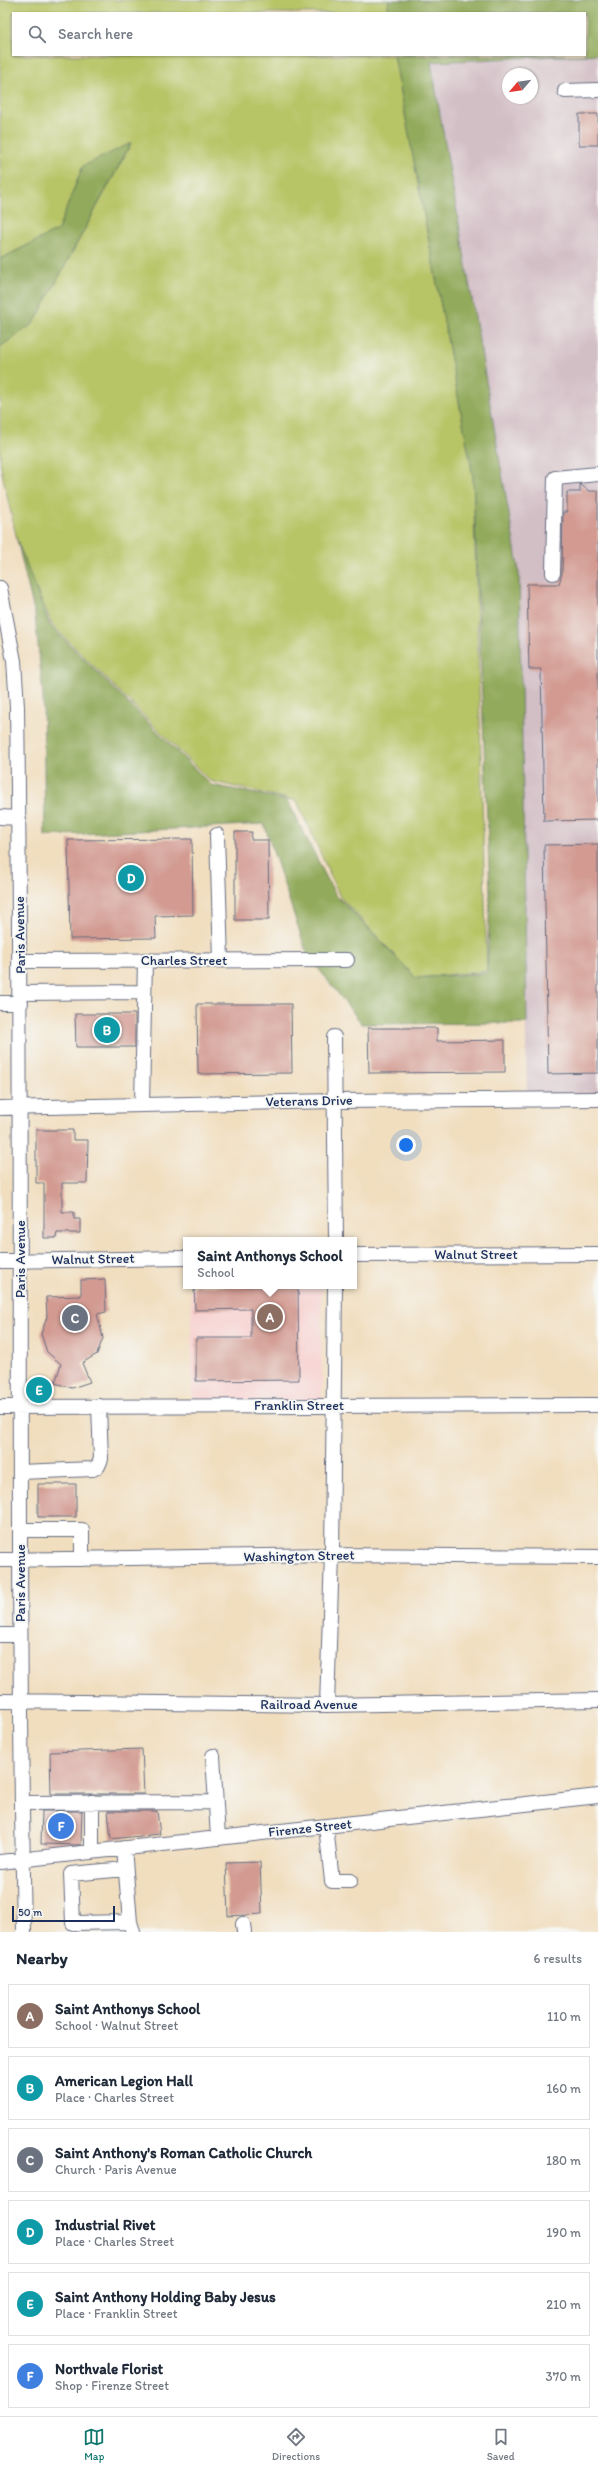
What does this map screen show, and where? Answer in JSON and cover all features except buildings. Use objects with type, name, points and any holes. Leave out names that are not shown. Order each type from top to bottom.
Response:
[{"type":"street","points":[[565,91],[598,90]]},
{"type":"street","points":[[553,573],[554,478],[598,474]]},
{"type":"street","name":"Paris Avenue","points":[[0,588],[3,614],[14,661],[19,818],[21,961],[19,1560],[24,1932]]},
{"type":"street","points":[[0,817],[19,818]]},
{"type":"street","points":[[217,835],[221,960]]},
{"type":"street","points":[[142,1104],[145,960]]},
{"type":"street","name":"Charles Street","points":[[21,961],[347,960]]},
{"type":"street","points":[[0,1003],[21,998],[144,992]]},
{"type":"street","points":[[334,1037],[336,1101],[336,1237]]},
{"type":"street","name":"Veterans Drive","points":[[0,1108],[20,1106],[336,1101],[598,1099]]},
{"type":"street","name":"Walnut Street","points":[[357,1255],[598,1254]]},
{"type":"street","name":"Walnut Street","points":[[0,1261],[183,1258]]},
{"type":"street","points":[[327,1705],[332,1555],[333,1405],[336,1289]]},
{"type":"street","name":"Franklin Street","points":[[0,1407],[598,1405]]},
{"type":"street","points":[[20,1472],[93,1469],[98,1466],[101,1459],[99,1406]]},
{"type":"street","points":[[20,1530],[82,1530],[82,1559]]},
{"type":"street","name":"Washington Street","points":[[0,1560],[332,1555],[598,1557]]},
{"type":"street","points":[[0,1635],[20,1635]]},
{"type":"street","name":"Railroad Avenue","points":[[0,1701],[327,1705],[598,1700]]},
{"type":"street","points":[[213,1756],[218,1838]]},
{"type":"street","name":"Firenze Street","points":[[0,1862],[598,1796]]},
{"type":"street","points":[[92,1802],[92,1852]]},
{"type":"street","points":[[22,1803],[216,1802]]},
{"type":"street","points":[[326,1826],[332,1881],[350,1880]]},
{"type":"street","points":[[124,1848],[131,1927]]},
{"type":"street","points":[[125,1869],[71,1874],[73,1923],[131,1927]]},
{"type":"street","points":[[118,1932],[131,1927]]},
{"type":"shaded area","points":[[598,54],[598,1101],[527,1103],[519,572],[431,61],[586,56],[586,55]]},
{"type":"shaded area","points":[[191,1289],[321,1289],[322,1401],[192,1401]]},
{"type":"green space","points":[[0,0],[389,0],[387,12],[12,12],[12,56],[394,56],[473,476],[487,971],[416,978],[340,897],[297,801],[210,781],[53,626],[32,580],[17,540],[0,464],[0,347],[34,323],[131,144],[83,166],[58,230],[0,259]]},
{"type":"green space","points":[[389,0],[598,0],[598,54],[586,55],[586,12],[387,12]]},
{"type":"green space","points":[[394,56],[563,56],[431,62],[519,572],[527,1023],[362,1024],[307,954],[264,824],[45,836],[43,696],[35,615],[17,540],[50,625],[211,785],[287,800],[335,894],[416,978],[487,973],[490,893],[473,476]]},
{"type":"green space","points":[[131,143],[34,323],[0,347],[0,259],[58,230],[83,166]]},
{"type":"place","name":"Industrial Rivet","points":[[131,878]]},
{"type":"place","name":"American Legion Hall","points":[[107,1030]]},
{"type":"place","name":"Saint Anthonys School","points":[[270,1317]]},
{"type":"place","name":"Saint Anthony's Roman Catholic Church","points":[[75,1318]]},
{"type":"place","name":"Saint Anthony Holding Baby Jesus","points":[[39,1390]]},
{"type":"place","name":"Northvale Florist","points":[[61,1826]]}]
